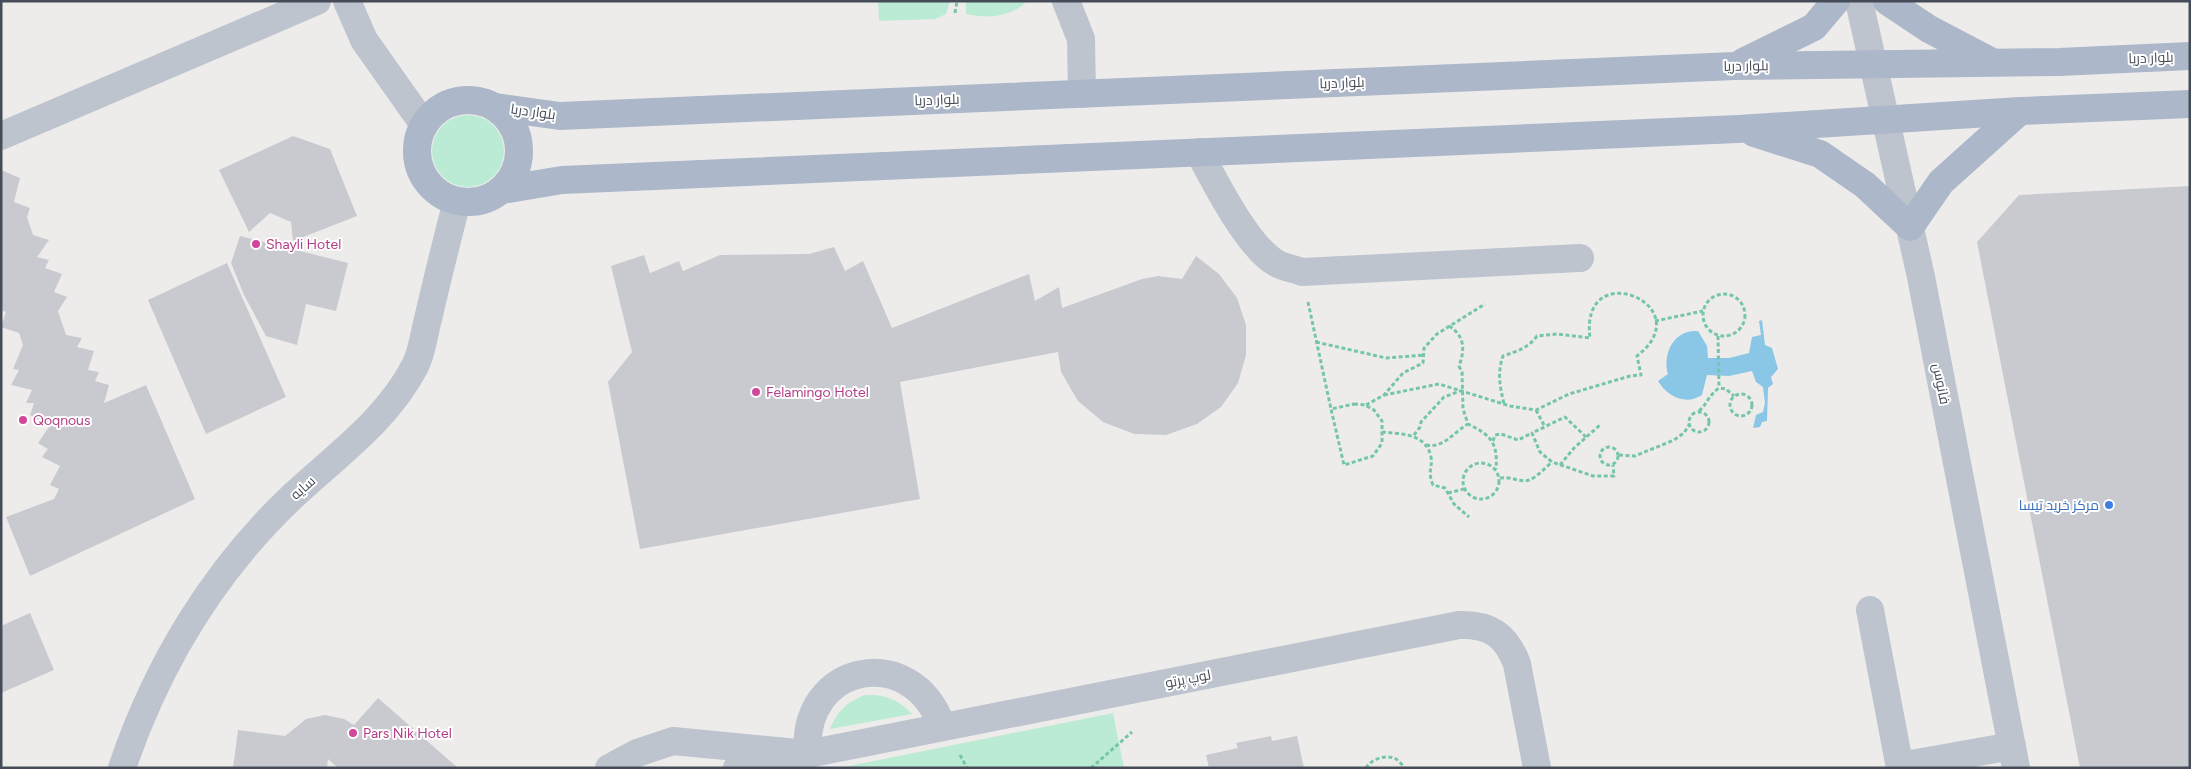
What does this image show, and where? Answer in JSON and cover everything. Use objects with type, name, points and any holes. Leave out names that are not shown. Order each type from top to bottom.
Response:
[{"type":"main road","points":[[1735,66],[1814,27],[1836,1]]},
{"type":"main road","points":[[1887,1],[1929,29],[1993,63]]},
{"type":"main road","name":"بلوار دریا","points":[[495,107],[560,116],[1735,66],[1993,63],[2190,56]]},
{"type":"main road","points":[[464,100],[480,101],[495,107],[507,117],[516,131],[520,146],[518,163],[513,177],[502,190],[488,198],[473,202],[457,201],[442,195],[429,185],[421,171],[417,156],[418,140],[424,125],[434,112],[448,104],[464,100]]},
{"type":"main road","points":[[502,190],[562,180],[1738,129],[2020,111],[2190,104]]},
{"type":"main road","points":[[1738,129],[1820,154],[1865,185],[1910,227],[1940,182],[2020,111]]},
{"type":"street","points":[[1,136],[317,1]]},
{"type":"street","points":[[347,1],[364,40],[424,125]]},
{"type":"street","points":[[1066,1],[1081,39],[1082,94]]},
{"type":"street","name":"فانوس","points":[[1859,1],[1910,227],[2014,757]]},
{"type":"street","points":[[1199,152],[1229,207],[1253,241],[1275,262],[1302,272],[1580,258]]},
{"type":"street","name":"سایه","points":[[122,762],[158,678],[186,629],[218,581],[254,537],[294,495],[384,414],[416,365],[457,201]]},
{"type":"street","points":[[1870,610],[1900,767],[2014,757]]},
{"type":"street","name":"لوپ پرتو","points":[[737,768],[1459,625],[1474,625],[1489,629],[1501,637],[1511,649],[1516,664],[1537,768]]},
{"type":"street","points":[[609,768],[637,753],[672,741],[808,754],[806,736],[810,719],[818,703],[830,689],[844,680],[861,674],[879,673],[897,676],[913,684],[926,696],[936,711],[942,727]]},
{"type":"path","points":[[955,13],[957,1]]},
{"type":"path","points":[[1302,272],[1316,342],[1331,409],[1344,464],[1373,456],[1382,443],[1382,421],[1374,410],[1366,406],[1354,404],[1331,409]]},
{"type":"path","points":[[1384,395],[1439,384],[1504,404],[1536,410],[1569,394],[1630,376],[1641,375],[1637,356],[1648,348],[1654,335],[1655,321],[1650,308],[1641,298],[1628,293],[1614,293],[1601,299],[1592,310],[1588,324],[1590,338],[1557,334],[1538,336],[1531,345],[1503,356],[1498,370],[1504,404]]},
{"type":"path","points":[[1726,293],[1733,296],[1744,307],[1745,314],[1740,329],[1726,336],[1718,336],[1706,326],[1703,311],[1710,298],[1726,293]]},
{"type":"path","points":[[1366,406],[1384,395],[1402,373],[1423,363],[1424,348],[1430,341],[1449,326],[1485,304]]},
{"type":"path","points":[[1655,321],[1703,311]]},
{"type":"path","points":[[1449,326],[1458,332],[1462,341],[1463,352],[1458,366],[1462,372],[1463,409],[1468,424],[1481,430],[1493,441],[1498,454],[1496,469]]},
{"type":"path","points":[[1718,336],[1719,388]]},
{"type":"path","points":[[1316,342],[1386,358],[1424,354]]},
{"type":"path","points":[[1619,455],[1613,465],[1608,466],[1602,463],[1601,452],[1606,448],[1612,447],[1619,455],[1635,456],[1674,440],[1684,433],[1689,425],[1689,419],[1692,414],[1704,406],[1707,398],[1719,388],[1726,389],[1734,396],[1746,395],[1750,398],[1752,409],[1748,414],[1743,416],[1733,412],[1731,401],[1734,396]]},
{"type":"path","points":[[1414,435],[1425,416],[1444,397],[1462,391]]},
{"type":"path","points":[[1536,410],[1545,427]]},
{"type":"path","points":[[1689,425],[1693,430],[1699,432],[1709,424],[1705,413],[1698,411]]},
{"type":"path","points":[[1493,441],[1495,435],[1501,434],[1518,440],[1565,417],[1586,437]]},
{"type":"path","points":[[1382,432],[1414,435],[1425,444],[1434,447],[1468,424]]},
{"type":"path","points":[[1560,464],[1574,448],[1600,426]]},
{"type":"path","points":[[1532,433],[1540,452],[1552,462],[1593,476],[1614,476],[1613,465]]},
{"type":"path","points":[[1425,444],[1431,458],[1429,476],[1433,484],[1445,488],[1454,504],[1469,517]]},
{"type":"path","points":[[1500,478],[1509,476],[1516,480],[1529,480],[1552,462]]},
{"type":"path","points":[[1480,463],[1489,464],[1496,469],[1500,478],[1500,487],[1495,494],[1487,499],[1478,500],[1470,496],[1464,489],[1462,480],[1465,472],[1471,466],[1480,463]]},
{"type":"path","points":[[1448,493],[1464,489]]},
{"type":"path","points":[[1091,768],[1132,732]]},
{"type":"path","points":[[1366,768],[1368,764],[1381,757],[1395,759],[1405,768]]},
{"type":"green space","points":[[878,1],[950,1],[946,14],[935,19],[879,21]]},
{"type":"green space","points":[[966,1],[1027,1],[1007,13],[991,16],[974,16],[966,14]]},
{"type":"green space","points":[[475,115],[494,125],[502,137],[504,151],[502,165],[494,177],[482,185],[461,187],[442,177],[434,165],[432,144],[442,125],[454,117]]},
{"type":"green space","points":[[865,695],[879,695],[896,701],[912,714],[830,729],[843,708]]},
{"type":"green space","points":[[1113,713],[1124,768],[839,768]]},
{"type":"water","points":[[1762,320],[1765,345],[1772,348],[1778,369],[1771,377],[1773,384],[1768,388],[1767,421],[1762,422],[1760,427],[1753,428],[1756,415],[1763,412],[1765,403],[1763,387],[1756,382],[1752,371],[1729,376],[1707,375],[1702,395],[1689,400],[1671,395],[1658,381],[1668,374],[1667,359],[1669,351],[1676,338],[1682,334],[1698,331],[1707,346],[1708,358],[1729,358],[1749,353],[1752,337],[1761,335],[1759,321]]},
{"type":"building","points":[[293,136],[330,149],[357,216],[293,241],[291,222],[270,213],[249,232],[219,170]]},
{"type":"building","points":[[1,170],[20,178],[14,202],[30,208],[27,217],[33,235],[49,240],[37,257],[49,260],[45,268],[62,274],[54,292],[67,297],[58,311],[66,335],[82,338],[77,347],[94,351],[88,370],[99,372],[95,381],[109,385],[104,403],[146,385],[195,499],[30,576],[6,517],[54,499],[59,489],[50,485],[60,466],[42,457],[48,449],[38,443],[49,427],[30,415],[34,403],[26,403],[32,390],[11,385],[19,370],[13,369],[23,345],[19,333],[1,327],[6,312],[1,310]]},
{"type":"building","name":"مرکز خرید تیسا","points":[[2190,186],[2190,768],[2080,768],[1977,242],[2019,195]]},
{"type":"building","points":[[240,236],[348,263],[336,311],[306,304],[297,345],[266,336],[244,295],[231,263]]},
{"type":"building","name":"Felamingo Hotel","points":[[834,247],[845,271],[863,261],[892,328],[1029,274],[1035,301],[1059,287],[1062,308],[1142,279],[1158,276],[1182,279],[1196,256],[1219,274],[1237,298],[1246,325],[1246,355],[1238,383],[1221,407],[1197,424],[1166,435],[1134,434],[1103,422],[1078,401],[1061,372],[1058,352],[900,382],[920,499],[640,549],[608,382],[632,352],[611,266],[644,255],[650,273],[679,261],[683,271],[720,255],[809,254]]},
{"type":"building","points":[[227,263],[286,397],[206,434],[148,300]]},
{"type":"building","points":[[30,613],[54,670],[1,693],[1,626]]},
{"type":"building","name":"Pars Nik Hotel","points":[[378,698],[458,768],[338,768],[328,759],[327,768],[233,768],[238,730],[285,736],[306,719],[325,715],[344,719],[354,725]]},
{"type":"building","points":[[1271,736],[1272,741],[1297,736],[1304,768],[1209,768],[1206,755],[1238,748],[1236,743]]},
{"type":"place","name":"Shayli Hotel","points":[[256,244]]},
{"type":"place","name":"Felamingo Hotel","points":[[756,392]]},
{"type":"place","name":"Qoqnous","points":[[23,420]]},
{"type":"place","name":"مرکز خرید تیسا","points":[[2109,505]]},
{"type":"place","name":"Pars Nik Hotel","points":[[353,733]]}]
